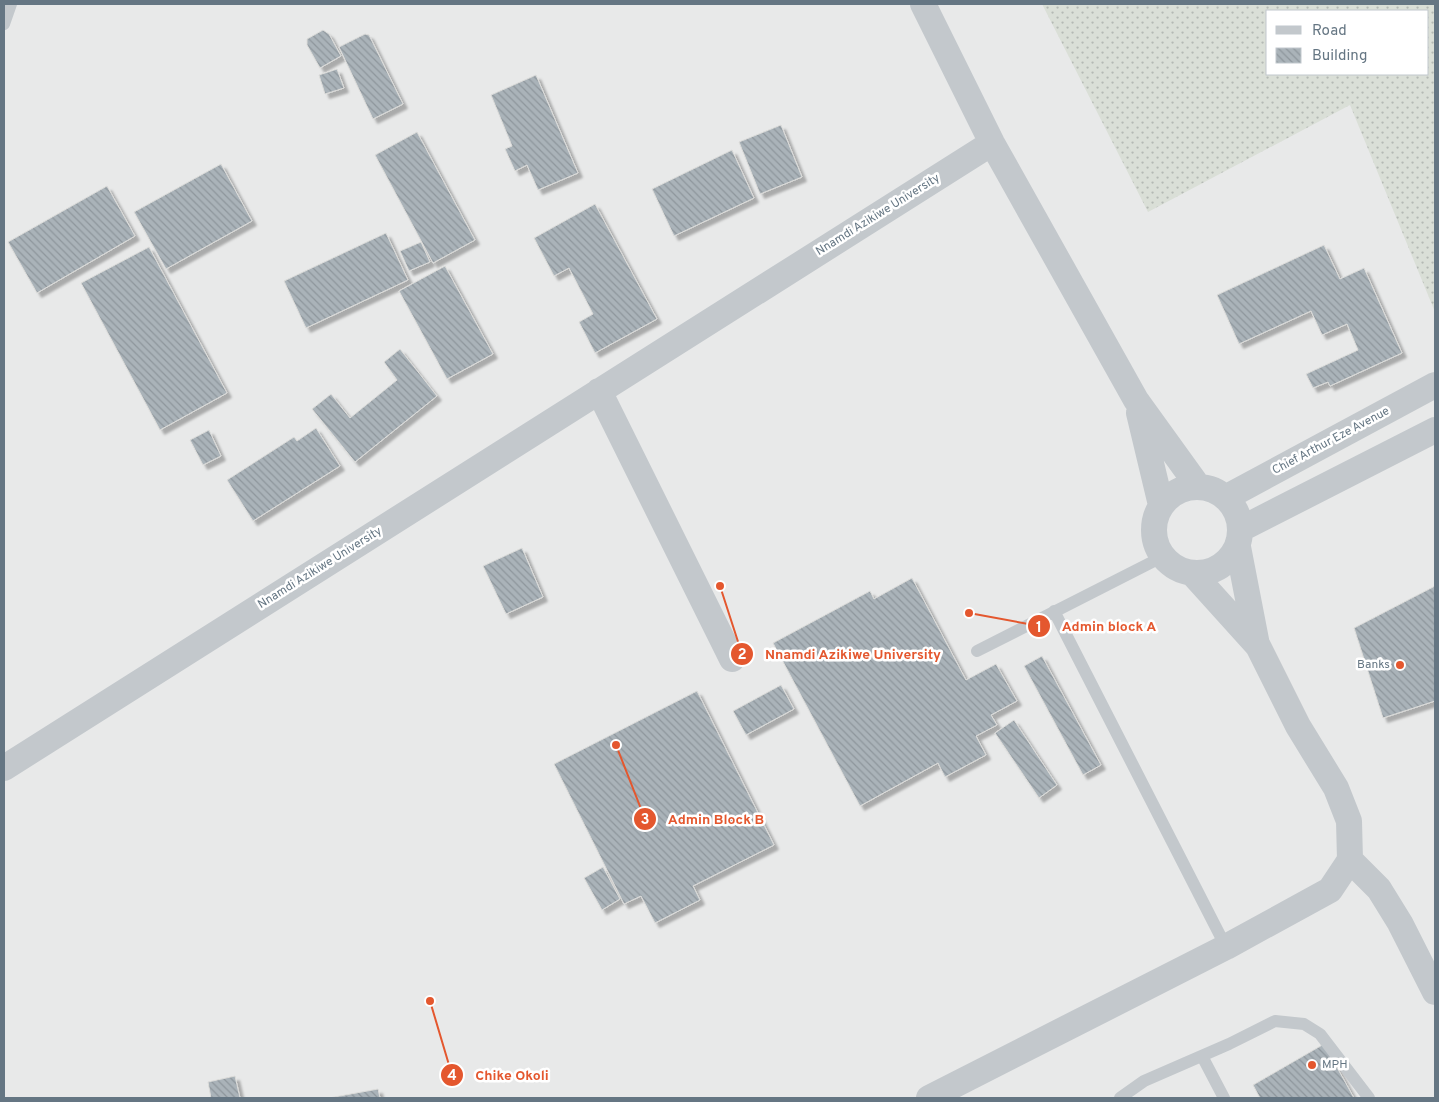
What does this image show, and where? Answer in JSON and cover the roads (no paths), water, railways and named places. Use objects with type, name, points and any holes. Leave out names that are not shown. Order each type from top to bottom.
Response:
[{"type":"street","points":[[924,4],[992,143],[1136,400],[1198,486],[1227,497],[1237,512],[1239,538],[1258,646]]},
{"type":"street","name":"Nnamdi Azikiwe University","points":[[4,768],[992,143]]},
{"type":"street","name":"Chief Arthur Eze Avenue","points":[[1227,497],[1435,385]]},
{"type":"street","points":[[599,391],[732,659]]},
{"type":"street","points":[[1136,400],[1161,505]]},
{"type":"street","points":[[1198,486],[1178,491],[1161,505],[1154,522],[1155,540],[1162,557],[1176,568],[1194,574],[1212,572],[1227,562],[1239,538],[1435,430]]},
{"type":"street","points":[[929,1098],[1226,947],[1330,890],[1350,860],[1349,821],[1336,788],[1298,726],[1258,646],[1194,574]]},
{"type":"street","points":[[1350,860],[1378,890],[1400,923],[1435,992]]},
{"type":"lane","points":[[4,24],[11,4]]},
{"type":"lane","points":[[977,651],[1162,557]]},
{"type":"lane","points":[[1054,611],[1226,947]]},
{"type":"lane","points":[[1120,1098],[1144,1081],[1275,1021],[1304,1024],[1320,1034],[1369,1098]]},
{"type":"lane","points":[[1202,1056],[1224,1098]]},
{"type":"place","name":"Nnamdi Azikiwe University","points":[[720,586]]},
{"type":"place","name":"Admin block A","points":[[969,613]]},
{"type":"place","name":"Banks","points":[[1400,665]]},
{"type":"place","name":"Admin Block B","points":[[616,745]]},
{"type":"place","name":"Chike Okoli","points":[[430,1001]]},
{"type":"place","name":"MPH","points":[[1312,1065]]}]
